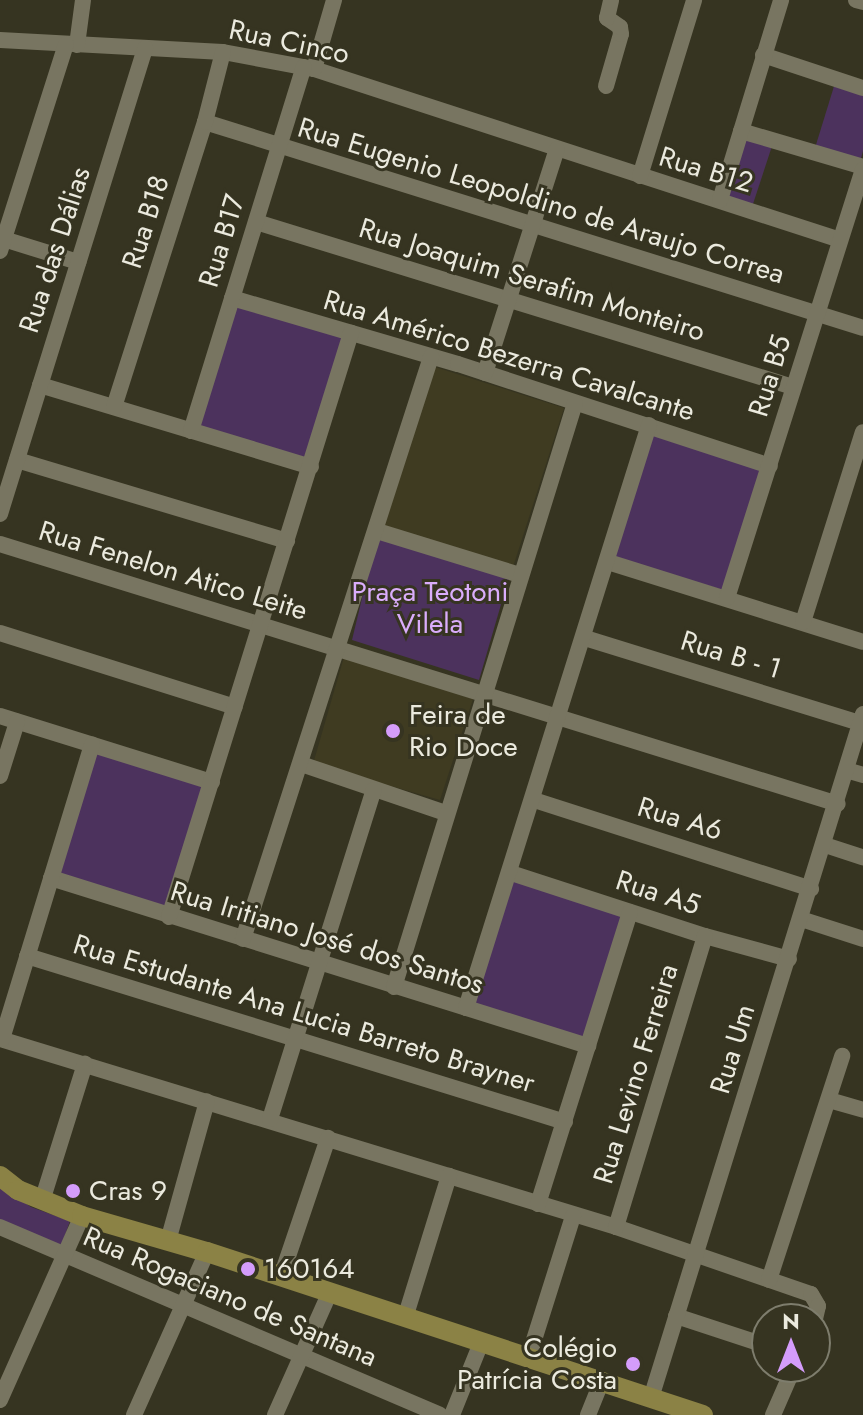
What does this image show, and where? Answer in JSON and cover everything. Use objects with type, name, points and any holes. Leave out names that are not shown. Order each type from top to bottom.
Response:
[{"type":"main road","points":[[0,1176],[42,1201],[82,1216],[207,1252],[703,1415]]},
{"type":"street","points":[[78,262],[1,243],[72,44],[83,0]]},
{"type":"street","name":"Rua B17","points":[[191,431],[278,146],[334,0]]},
{"type":"street","points":[[606,86],[621,34],[619,26],[607,18],[611,0]]},
{"type":"street","points":[[640,176],[694,0]]},
{"type":"street","points":[[720,200],[781,0]]},
{"type":"street","points":[[856,0],[863,2]]},
{"type":"street","name":"Rua Cinco","points":[[0,40],[223,52],[309,68],[557,149]]},
{"type":"street","name":"Rua das Dálias","points":[[0,514],[145,48]]},
{"type":"street","name":"Rua B18","points":[[114,407],[205,122],[223,52]]},
{"type":"street","points":[[763,55],[863,88]]},
{"type":"street","name":"Rua Eugenio Leopoldino de Araujo Correa","points":[[205,122],[863,328]]},
{"type":"street","points":[[741,131],[863,168]]},
{"type":"street","points":[[485,373],[557,149]]},
{"type":"street","name":"Rua B12","points":[[557,149],[840,240]]},
{"type":"street","name":"Rua B5","points":[[727,598],[863,168]]},
{"type":"street","name":"Rua Joaquim Serafim Monteiro","points":[[256,222],[793,387]]},
{"type":"street","name":"Rua Américo Bezerra Cavalcante","points":[[232,298],[485,373],[770,466]]},
{"type":"street","points":[[169,917],[351,333]]},
{"type":"street","points":[[243,939],[340,650],[431,357]]},
{"type":"street","points":[[40,385],[311,467]]},
{"type":"street","points":[[394,987],[575,403]]},
{"type":"street","points":[[466,1008],[560,719],[649,425]]},
{"type":"street","points":[[803,622],[863,432]]},
{"type":"street","points":[[17,460],[287,541]]},
{"type":"street","points":[[377,531],[520,575]]},
{"type":"street","name":"Rua Fenelon Atico Leite","points":[[0,544],[838,804]]},
{"type":"street","points":[[608,562],[863,642]]},
{"type":"street","points":[[0,633],[235,707]]},
{"type":"street","name":"Rua B - 1","points":[[585,638],[861,719]]},
{"type":"street","points":[[0,776],[8,719],[212,782]]},
{"type":"street","name":"Rua Um","points":[[651,1398],[838,804],[861,719]]},
{"type":"street","points":[[92,744],[1,1039],[616,1227],[811,1294],[816,1298],[816,1303]]},
{"type":"street","points":[[301,764],[446,813]]},
{"type":"street","points":[[846,770],[863,775]]},
{"type":"street","points":[[270,1119],[374,790]]},
{"type":"street","name":"Rua A6","points":[[534,800],[811,889]]},
{"type":"street","points":[[825,845],[863,857]]},
{"type":"street","name":"Rua A5","points":[[511,873],[705,936],[789,959]]},
{"type":"street","name":"Rua Iritiano José dos Santos","points":[[51,878],[588,1046]]},
{"type":"street","points":[[538,1204],[630,912]]},
{"type":"street","points":[[801,919],[863,939]]},
{"type":"street","name":"Rua Levino Ferreira","points":[[616,1227],[705,936]]},
{"type":"street","name":"Rua Estudante Ana Lucia Barreto Brayner","points":[[27,956],[565,1122]]},
{"type":"street","points":[[769,1280],[842,1056]]},
{"type":"street","points":[[42,1201],[85,1064]]},
{"type":"street","points":[[829,1100],[863,1110]]},
{"type":"street","points":[[168,1241],[207,1101]]},
{"type":"street","points":[[281,1277],[328,1138]]},
{"type":"street","points":[[405,1318],[449,1176]]},
{"type":"street","points":[[0,1400],[82,1216]]},
{"type":"street","points":[[528,1359],[573,1216]]},
{"type":"street","name":"Rua Rogaciano de Santana","points":[[0,1227],[440,1415]]},
{"type":"street","points":[[134,1415],[207,1252]]},
{"type":"street","points":[[275,1415],[329,1294]]},
{"type":"street","points":[[676,1316],[751,1341]]},
{"type":"street","points":[[452,1415],[481,1343]]},
{"type":"street","points":[[588,1415],[601,1383]]},
{"type":"street","points":[[773,1415],[787,1383]]},
{"type":"shaded area","points":[[435,367],[564,408],[513,567],[384,527]]},
{"type":"shaded area","name":"Feira de Rio Doce","points":[[344,657],[473,699],[440,800],[313,764]]},
{"type":"green space","points":[[835,83],[863,92],[863,151],[860,162],[815,148]]},
{"type":"green space","points":[[743,137],[772,146],[752,207],[724,199]]},
{"type":"green space","points":[[236,299],[345,336],[306,461],[196,426]]},
{"type":"green space","points":[[651,430],[764,465],[726,591],[615,558]]},
{"type":"green space","name":"Praça Teotoni Vilela","points":[[377,536],[509,577],[479,680],[352,640]]},
{"type":"green space","points":[[95,747],[204,782],[164,910],[55,874]]},
{"type":"green space","points":[[512,876],[625,911],[586,1039],[473,1005]]},
{"type":"green space","points":[[0,1186],[31,1207],[70,1221],[57,1258],[0,1233]]},
{"type":"place","name":"Feira de Rio Doce","points":[[393,731]]},
{"type":"place","name":"Cras 9","points":[[73,1191]]},
{"type":"place","name":"160164","points":[[248,1269]]},
{"type":"place","name":"Colégio Patrícia Costa","points":[[633,1364]]}]
